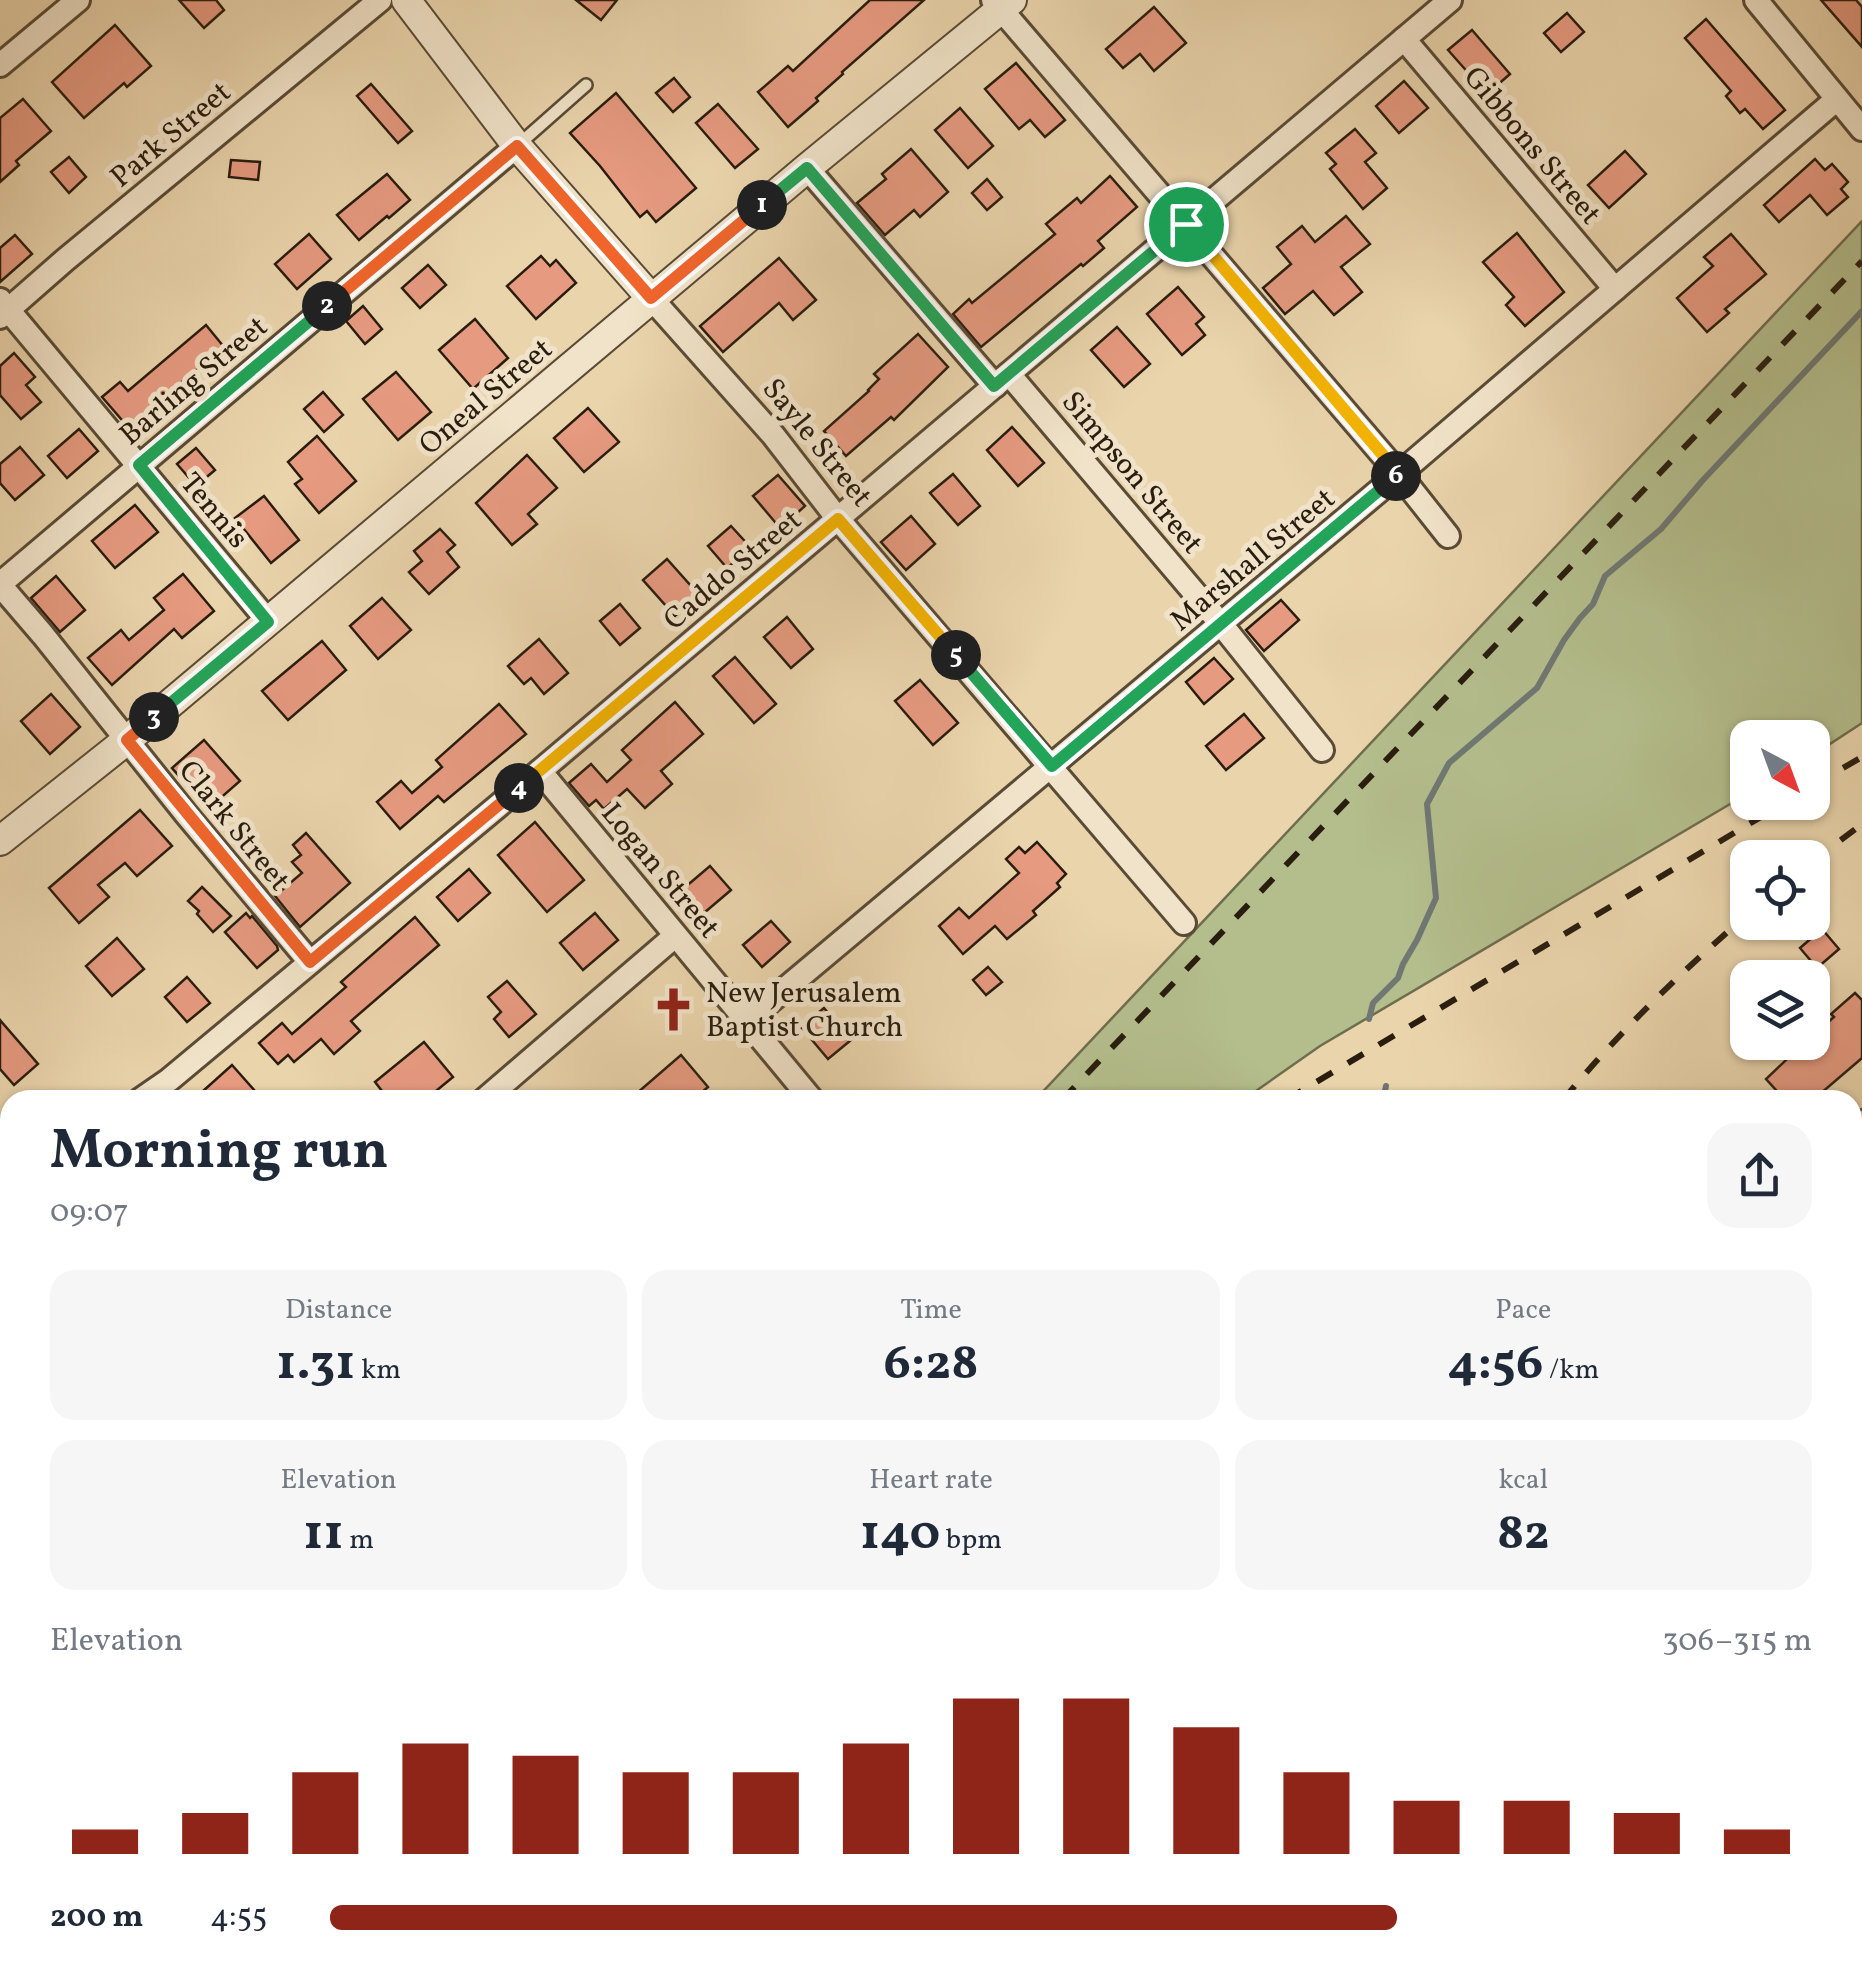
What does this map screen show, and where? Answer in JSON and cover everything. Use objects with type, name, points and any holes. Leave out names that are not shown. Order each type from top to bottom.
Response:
[{"type":"street","points":[[0,65],[78,0]]},
{"type":"street","name":"Park Street","points":[[3,309],[380,0]]},
{"type":"street","name":"Sayle Street","points":[[406,0],[517,146],[773,434],[838,519],[1184,923]]},
{"type":"street","name":"Caddo Street","points":[[154,1090],[540,771],[1450,0]]},
{"type":"street","points":[[1756,0],[1862,129]]},
{"type":"street","points":[[1002,3],[1448,536]]},
{"type":"street","name":"Oneal Street","points":[[0,841],[127,740],[1002,3]]},
{"type":"street","name":"Gibbons Street","points":[[1404,39],[1615,289]]},
{"type":"street","name":"Marshall Street","points":[[748,1020],[1222,624],[1837,99]]},
{"type":"street","name":"Barling Street","points":[[0,584],[517,146]]},
{"type":"street","name":"Simpson Street","points":[[807,168],[1222,624],[1322,750]]},
{"type":"street","name":"Tennis","points":[[3,309],[268,622]]},
{"type":"street","name":"Clark Street","points":[[0,584],[310,962]]},
{"type":"street","name":"Logan Street","points":[[540,771],[804,1090]]},
{"type":"street","points":[[496,1090],[675,936]]},
{"type":"lane","points":[[517,146],[586,85]]},
{"type":"green space","points":[[1862,221],[1862,723],[1830,744],[1830,720],[1730,720],[1730,804],[1320,1046],[1257,1090],[1044,1090]]},
{"type":"building","points":[[179,0],[216,0],[224,10],[204,28]]},
{"type":"building","points":[[576,0],[617,0],[601,20]]},
{"type":"building","points":[[870,0],[924,0],[842,72],[816,98],[818,101],[788,127],[758,92],[788,66],[793,71]]},
{"type":"building","points":[[1821,0],[1856,0],[1862,7],[1862,47]]},
{"type":"building","points":[[1154,7],[1186,43],[1154,71],[1140,54],[1123,68],[1106,49]]},
{"type":"building","points":[[1567,13],[1584,32],[1561,52],[1544,33]]},
{"type":"building","points":[[1706,19],[1785,110],[1763,129],[1745,109],[1740,113],[1726,96],[1731,91],[1685,38]]},
{"type":"building","points":[[115,25],[151,66],[127,87],[124,83],[84,118],[52,82]]},
{"type":"building","points":[[1472,30],[1510,74],[1487,94],[1448,50]]},
{"type":"building","points":[[1016,63],[1065,120],[1045,137],[1030,120],[1019,129],[985,89]]},
{"type":"building","points":[[674,78],[690,97],[673,112],[656,93]]},
{"type":"building","points":[[1404,81],[1428,108],[1399,133],[1376,106]]},
{"type":"building","points":[[371,84],[412,131],[398,143],[357,96]]},
{"type":"building","points":[[616,93],[696,188],[656,222],[647,211],[640,217],[570,133]]},
{"type":"building","points":[[23,99],[51,131],[16,161],[19,165],[0,182],[0,118]]},
{"type":"building","points":[[718,104],[758,149],[735,168],[696,123]]},
{"type":"building","points":[[960,108],[993,146],[968,168],[935,130]]},
{"type":"building","points":[[1355,129],[1376,153],[1365,162],[1387,188],[1363,209],[1330,169],[1336,164],[1326,153]]},
{"type":"building","points":[[911,149],[948,192],[920,217],[914,210],[885,235],[857,203],[886,179],[882,174]]},
{"type":"building","points":[[1625,151],[1646,174],[1609,208],[1588,185]]},
{"type":"building","points":[[69,157],[86,177],[69,193],[51,172]]},
{"type":"building","points":[[1815,159],[1825,170],[1832,164],[1848,182],[1841,189],[1848,197],[1827,215],[1810,195],[1779,222],[1764,205]]},
{"type":"building","points":[[231,160],[260,162],[258,180],[229,177]]},
{"type":"building","points":[[387,174],[410,200],[359,240],[337,215]]},
{"type":"building","points":[[1110,176],[1137,207],[1098,241],[1104,248],[981,347],[953,314],[969,299],[972,303],[1055,234],[1046,224],[1077,198],[1081,203]]},
{"type":"building","points":[[987,179],[1002,197],[987,210],[972,193]]},
{"type":"building","points":[[1346,216],[1370,244],[1341,267],[1362,292],[1334,315],[1313,291],[1285,314],[1263,288],[1291,264],[1277,247],[1302,226],[1315,242]]},
{"type":"building","points":[[1517,233],[1564,292],[1525,326],[1506,305],[1514,297],[1483,262]]},
{"type":"building","points":[[309,234],[331,259],[297,289],[275,264]]},
{"type":"building","points":[[1731,234],[1766,274],[1725,309],[1729,313],[1707,332],[1677,298],[1713,266],[1704,257]]},
{"type":"building","points":[[15,235],[32,254],[0,282],[0,248]]},
{"type":"building","points":[[541,256],[550,266],[556,260],[576,283],[536,319],[507,286]]},
{"type":"building","points":[[779,258],[816,300],[793,320],[779,303],[723,352],[700,326]]},
{"type":"building","points":[[428,265],[446,285],[420,308],[402,288]]},
{"type":"building","points":[[1178,287],[1204,317],[1196,324],[1205,335],[1182,355],[1147,314]]},
{"type":"building","points":[[363,306],[382,329],[365,344],[346,321]]},
{"type":"building","points":[[475,319],[508,358],[473,389],[439,350]]},
{"type":"building","points":[[206,325],[224,347],[128,427],[102,397],[120,382],[128,391]]},
{"type":"building","points":[[1117,327],[1150,364],[1124,387],[1091,350]]},
{"type":"building","points":[[918,334],[948,367],[894,420],[891,417],[846,456],[824,431],[869,391],[879,379],[874,374]]},
{"type":"building","points":[[14,353],[35,377],[26,385],[41,402],[21,419],[0,395],[0,366]]},
{"type":"building","points":[[396,372],[431,412],[398,440],[363,399]]},
{"type":"building","points":[[323,392],[343,415],[324,432],[304,409]]},
{"type":"building","points":[[588,408],[619,442],[584,472],[554,438]]},
{"type":"building","points":[[1012,427],[1044,463],[1018,486],[987,450]]},
{"type":"building","points":[[79,429],[98,451],[67,478],[48,456]]},
{"type":"building","points":[[317,436],[356,481],[319,513],[295,484],[302,479],[288,462]]},
{"type":"building","points":[[20,447],[44,475],[15,500],[0,483],[0,464]]},
{"type":"building","points":[[196,448],[215,470],[196,486],[177,464]]},
{"type":"building","points":[[527,455],[557,488],[528,514],[537,524],[512,545],[476,503]]},
{"type":"building","points":[[953,474],[980,506],[958,525],[930,493]]},
{"type":"building","points":[[778,475],[805,506],[780,528],[753,496]]},
{"type":"building","points":[[264,496],[299,540],[271,563],[235,518]]},
{"type":"building","points":[[135,505],[158,532],[115,568],[92,541]]},
{"type":"building","points":[[911,516],[935,544],[906,570],[881,542]]},
{"type":"building","points":[[731,526],[751,548],[727,568],[708,546]]},
{"type":"building","points":[[440,529],[455,545],[447,552],[459,567],[429,594],[409,572],[422,561],[414,551]]},
{"type":"building","points":[[667,559],[699,595],[675,616],[643,580]]},
{"type":"building","points":[[183,574],[214,611],[182,638],[174,629],[112,685],[88,658],[121,630],[129,640],[164,610],[154,598]]},
{"type":"building","points":[[56,576],[85,610],[60,632],[31,598]]},
{"type":"building","points":[[382,598],[411,630],[378,659],[350,626]]},
{"type":"building","points":[[1281,600],[1299,620],[1264,651],[1246,630]]},
{"type":"building","points":[[620,604],[640,628],[620,645],[600,621]]},
{"type":"building","points":[[787,617],[813,649],[791,668],[764,637]]},
{"type":"building","points":[[539,639],[568,673],[544,694],[531,678],[524,684],[508,666]]},
{"type":"building","points":[[322,641],[346,670],[288,720],[262,691]]},
{"type":"building","points":[[735,657],[776,704],[754,723],[713,676]]},
{"type":"building","points":[[1214,658],[1233,679],[1204,704],[1186,682]]},
{"type":"building","points":[[920,680],[958,723],[933,745],[895,701]]},
{"type":"building","points":[[51,694],[80,727],[50,754],[21,721]]},
{"type":"building","points":[[675,702],[703,734],[661,771],[672,784],[645,808],[627,789],[604,809],[596,800],[589,806],[569,783],[591,764],[607,782],[631,760],[622,750]]},
{"type":"building","points":[[499,704],[526,734],[444,802],[438,796],[400,829],[377,802],[401,781],[412,793],[442,767],[436,760]]},
{"type":"building","points":[[1244,714],[1264,738],[1226,770],[1206,746]]},
{"type":"building","points":[[204,740],[240,781],[208,809],[172,768]]},
{"type":"building","points":[[140,810],[172,846],[137,876],[125,863],[98,885],[109,897],[79,923],[49,888]]},
{"type":"building","points":[[535,822],[584,880],[547,912],[498,855]]},
{"type":"building","points":[[306,833],[350,883],[300,927],[275,896],[302,873],[292,862],[301,855],[293,845]]},
{"type":"building","points":[[1037,842],[1066,874],[1057,883],[1060,887],[1033,911],[1036,915],[1007,939],[995,926],[963,954],[939,926],[959,908],[969,918],[1019,873],[1006,859],[1019,847],[1025,853]]},
{"type":"building","points":[[710,866],[731,890],[704,913],[683,889]]},
{"type":"building","points":[[469,869],[490,893],[458,921],[437,897]]},
{"type":"building","points":[[202,887],[231,916],[213,932],[188,901]]},
{"type":"building","points":[[246,913],[278,950],[257,968],[225,932]]},
{"type":"building","points":[[595,913],[618,940],[583,970],[560,943]]},
{"type":"building","points":[[415,917],[439,945],[351,1021],[360,1031],[334,1054],[321,1039],[294,1062],[288,1055],[278,1064],[259,1043],[282,1023],[292,1034],[346,987],[341,982]]},
{"type":"building","points":[[771,921],[790,942],[762,967],[743,945]]},
{"type":"building","points":[[117,938],[144,969],[112,996],[86,966]]},
{"type":"building","points":[[1830,938],[1839,949],[1826,960],[1810,960],[1800,948],[1809,940]]},
{"type":"building","points":[[988,967],[1002,982],[986,995],[973,980]]},
{"type":"building","points":[[187,977],[210,1003],[187,1022],[165,997]]},
{"type":"building","points":[[507,981],[536,1014],[509,1037],[494,1019],[501,1012],[488,997]]},
{"type":"building","points":[[1855,993],[1862,1000],[1862,1058],[1825,1090],[1776,1090],[1766,1079],[1786,1060],[1830,1060],[1830,1020],[1834,1017],[1831,1014]]},
{"type":"building","points":[[824,1008],[851,1040],[828,1059],[801,1027]]},
{"type":"building","points":[[0,1020],[38,1064],[14,1085],[0,1069]]},
{"type":"building","points":[[424,1042],[453,1077],[437,1090],[381,1090],[375,1082]]},
{"type":"building","points":[[681,1055],[708,1087],[705,1090],[641,1090]]},
{"type":"building","points":[[232,1065],[254,1090],[204,1090]]},
{"type":"waterway","points":[[1369,1019],[1373,1003],[1398,978],[1436,898],[1427,804],[1449,763],[1537,688],[1564,640],[1593,604],[1605,576],[1661,529],[1862,311]]},
{"type":"waterway","points":[[1385,1090],[1386,1086]]},
{"type":"railway","points":[[1072,1090],[1862,261]]},
{"type":"railway","points":[[1830,776],[1862,757]]},
{"type":"railway","points":[[1303,1090],[1756,820]]},
{"type":"railway","points":[[1830,848],[1862,824]]},
{"type":"railway","points":[[1572,1090],[1651,1003],[1730,930]]},
{"type":"place","name":"New Jerusalem Baptist Church","points":[[673,1009]]},
{"type":"route","points":[[517,146],[651,298],[807,168],[994,386],[1186,224],[1399,474],[1052,766],[838,519],[310,962],[127,740],[268,622],[139,465],[517,146]]}]
